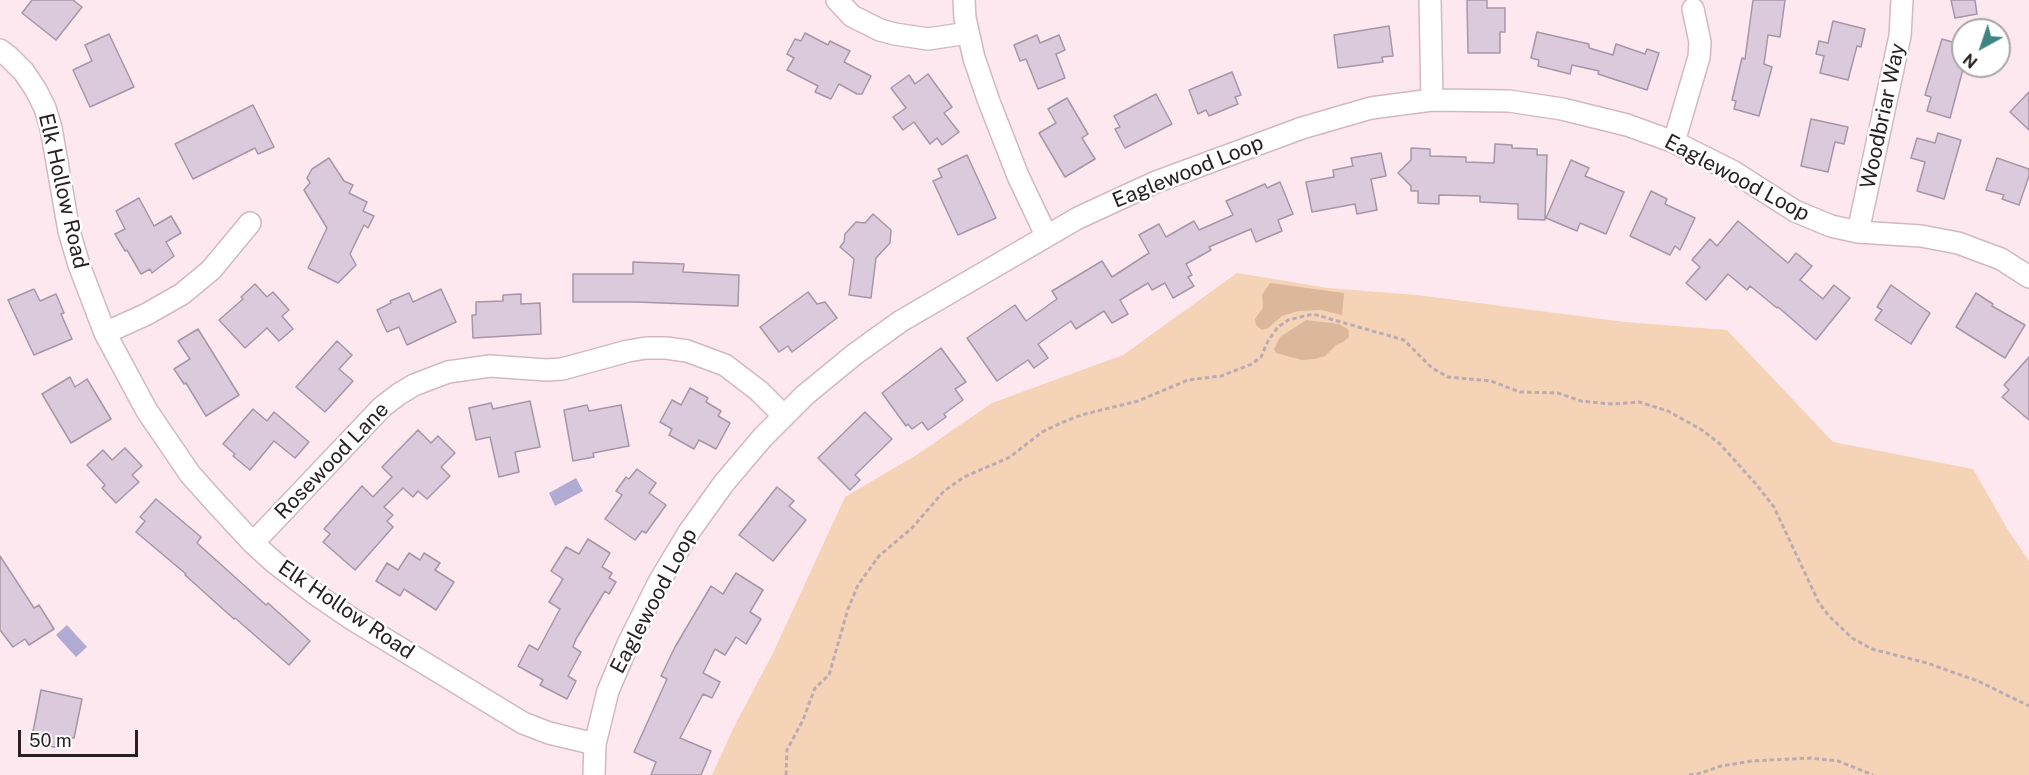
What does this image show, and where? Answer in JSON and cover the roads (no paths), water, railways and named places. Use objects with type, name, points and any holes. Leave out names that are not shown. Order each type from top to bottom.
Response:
[{"type":"street","points":[[837,0],[852,16],[880,30],[895,34],[927,39],[968,33]]},
{"type":"street","points":[[964,0],[974,58],[1001,136],[1046,236]]},
{"type":"street","points":[[1430,0],[1432,100]]},
{"type":"street","name":"Woodbriar Way","points":[[1858,232],[1900,36],[1902,0]]},
{"type":"street","points":[[1674,142],[1699,57],[1700,42],[1694,9]]},
{"type":"street","name":"Elk Hollow Road","points":[[0,50],[24,72],[45,108],[51,128],[69,231],[79,265],[105,333],[126,374],[168,444],[202,488],[253,543],[334,608],[509,715],[538,730],[595,744]]},
{"type":"street","name":"Eaglewood Loop","points":[[594,775],[595,744],[614,674],[664,573],[718,491],[742,461],[784,416],[848,359],[901,321],[1046,236],[1117,199],[1156,182],[1302,128],[1371,108],[1432,100],[1509,101],[1562,109],[1627,125],[1674,142],[1734,172],[1795,211],[1831,226],[1858,232],[1921,236],[1958,243],[2027,270]]},
{"type":"street","points":[[105,333],[147,314],[182,294],[211,270],[250,223]]},
{"type":"street","name":"Rosewood Lane","points":[[253,543],[382,407],[414,385],[448,372],[490,366],[562,369],[628,351],[666,348],[687,351],[725,365],[759,391],[784,416]]}]
